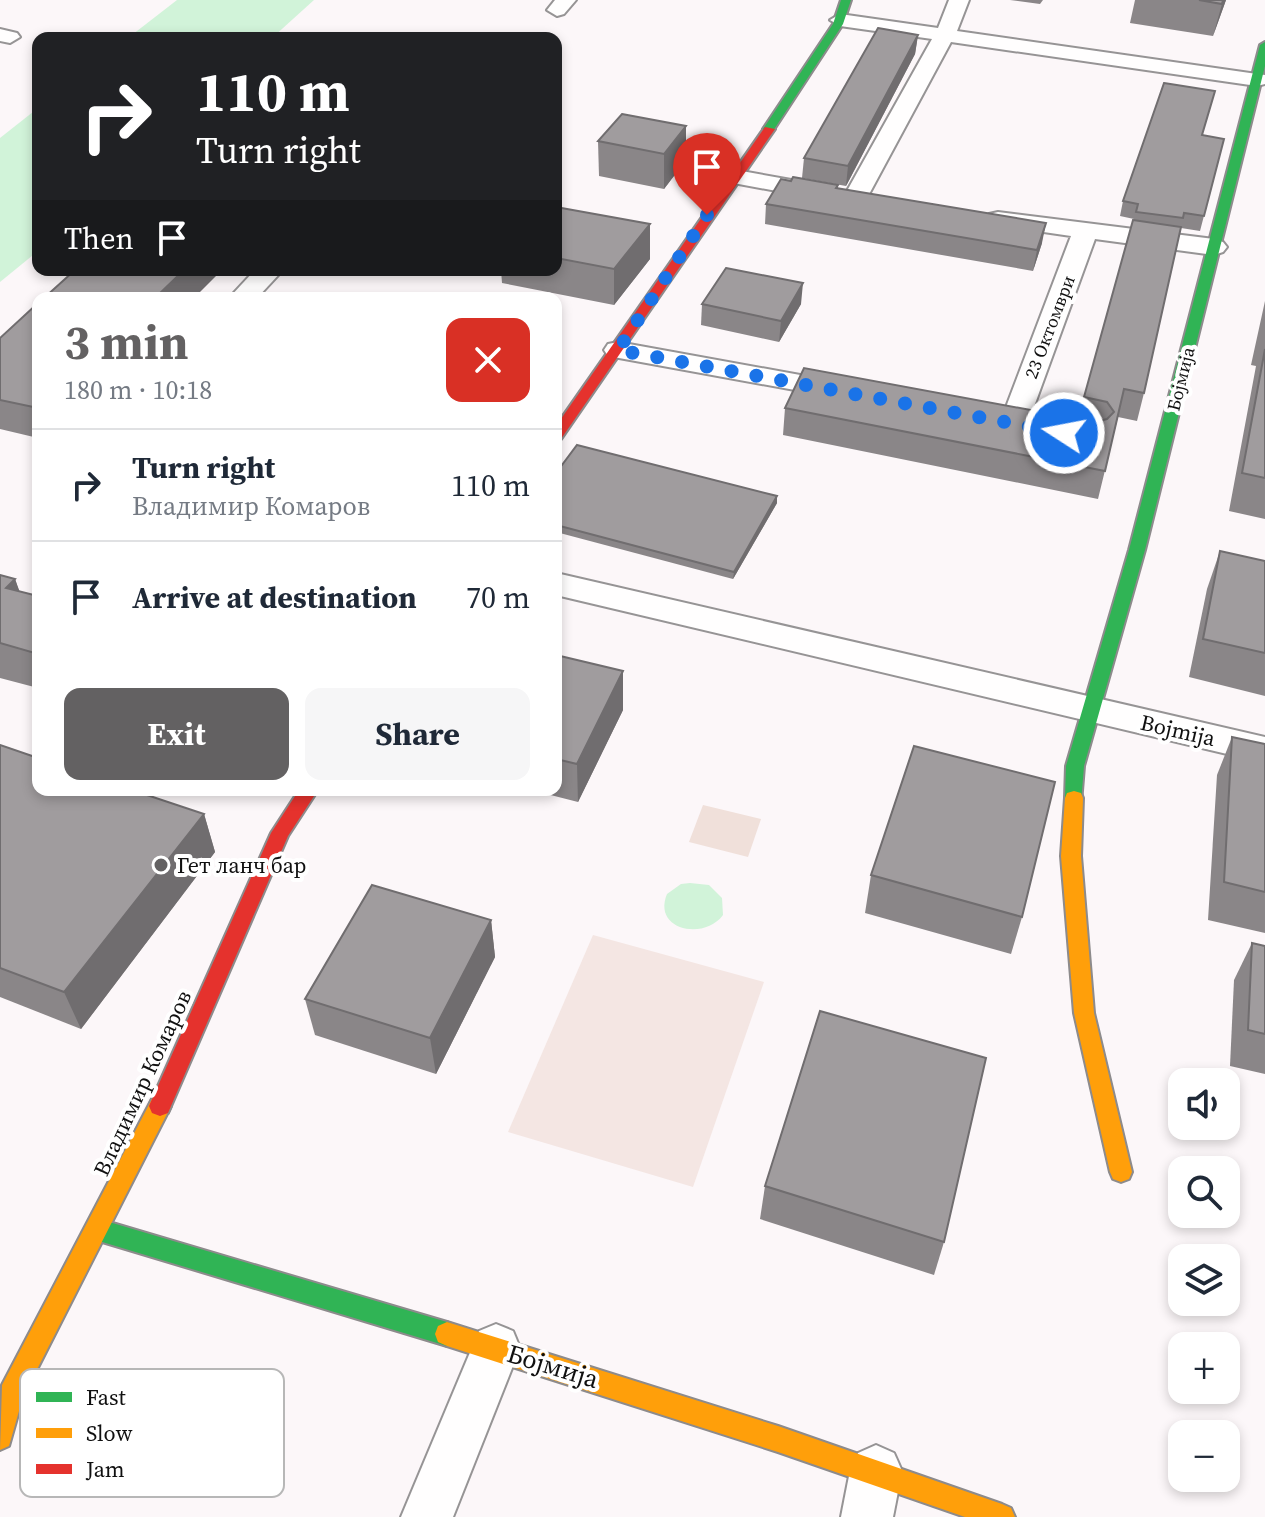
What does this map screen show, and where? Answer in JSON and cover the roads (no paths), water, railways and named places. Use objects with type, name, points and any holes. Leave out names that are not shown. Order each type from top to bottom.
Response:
[{"type":"street","points":[[855,198],[945,34],[959,0]]},
{"type":"street","points":[[562,428],[736,177],[843,10],[945,34],[1257,80]]},
{"type":"street","name":"Бојмија","points":[[1121,1172],[1084,1013],[1071,856],[1075,766],[1137,550],[1265,45]]},
{"type":"street","points":[[736,177],[886,202]]},
{"type":"street","points":[[978,216],[1214,247]]},
{"type":"street","name":"23 Октомври","points":[[1014,423],[1085,232]]},
{"type":"street","points":[[248,292],[264,276]]},
{"type":"street","points":[[618,350],[863,395]]},
{"type":"street","points":[[984,417],[1044,429]]},
{"type":"street","points":[[562,585],[1091,711]]},
{"type":"street","name":"Bojmija","points":[[1091,711],[1265,750]]},
{"type":"street","name":"Владимир Комаров","points":[[23,1369],[99,1230],[184,1055],[280,833],[305,796]]},
{"type":"street","name":"Бојмија","points":[[99,1230],[648,1395],[871,1494],[1002,1517]]},
{"type":"street","points":[[427,1517],[496,1348]]},
{"type":"street","name":"Владимир Комаров","points":[[3,1406],[20,1375]]},
{"type":"place","name":"Гет ланч бар","points":[[161,865]]}]
